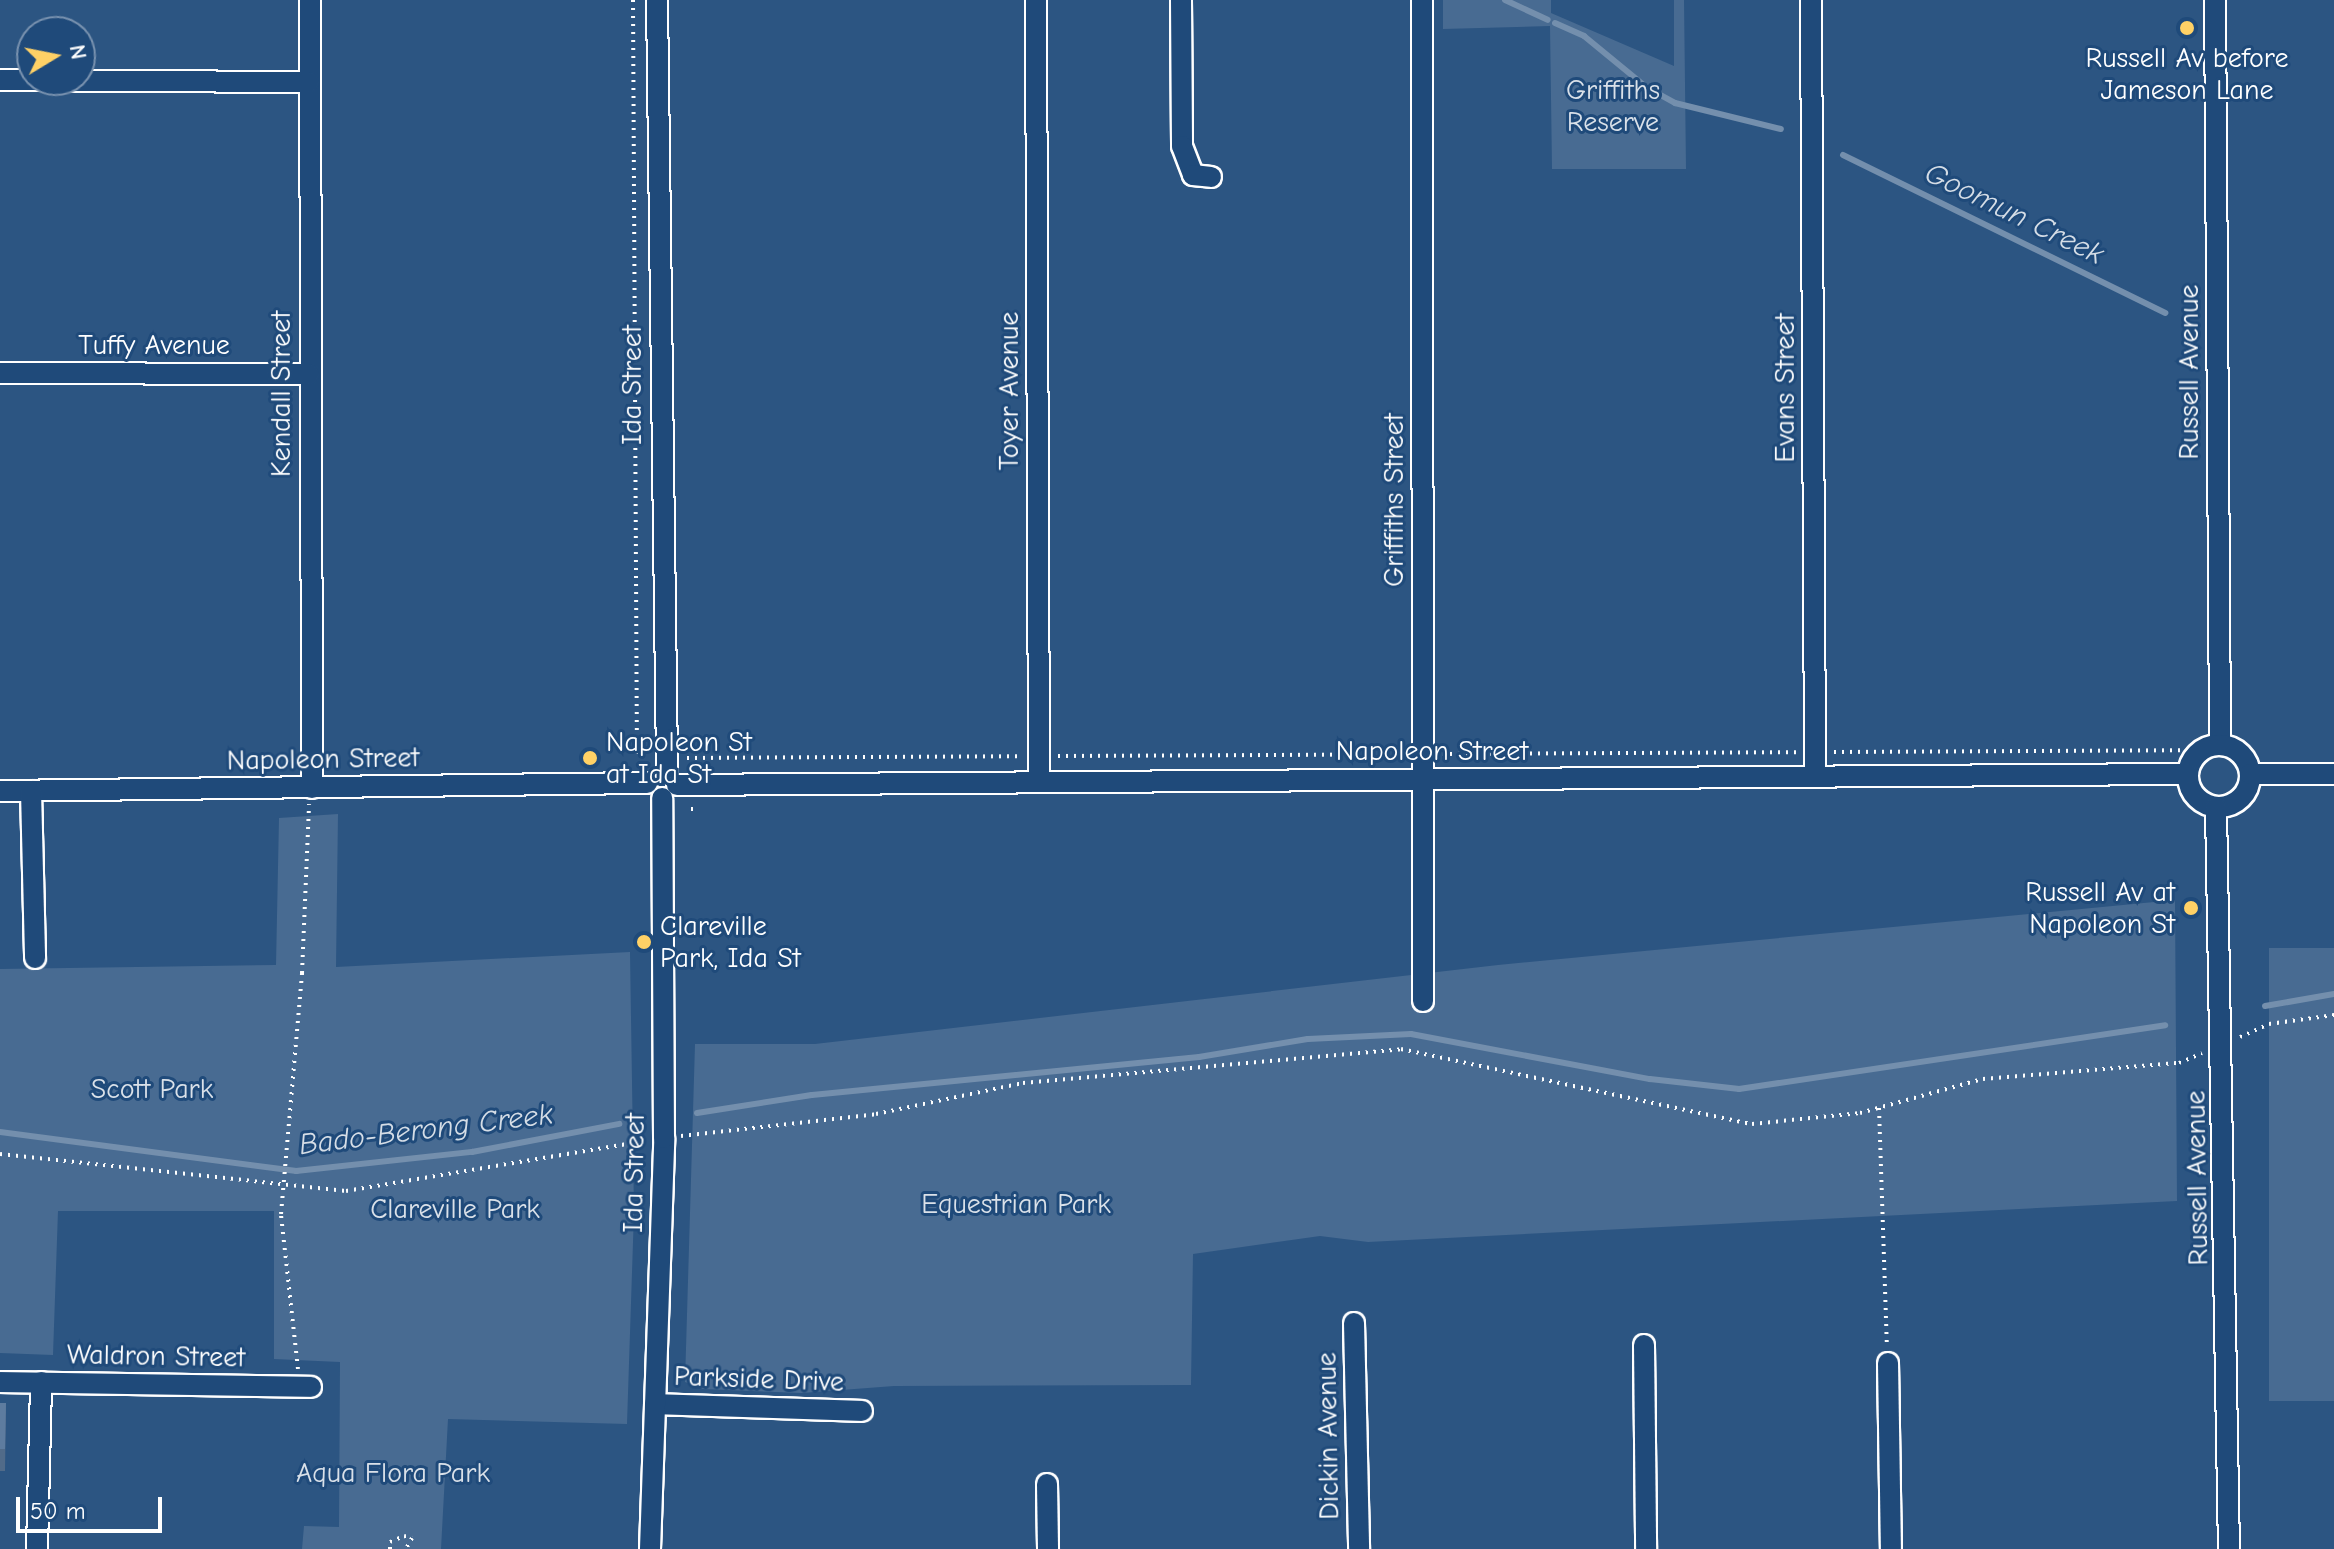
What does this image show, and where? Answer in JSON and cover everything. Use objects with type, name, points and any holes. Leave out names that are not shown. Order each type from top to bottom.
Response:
[{"type":"street","name":"Kendall Street","points":[[310,0],[312,788]]},
{"type":"street","name":"Ida Street","points":[[650,1549],[664,1138],[669,784],[657,0]]},
{"type":"street","name":"Toyer Avenue","points":[[1036,0],[1039,781]]},
{"type":"street","points":[[1181,0],[1182,146],[1193,175],[1211,177]]},
{"type":"street","name":"Griffiths Street","points":[[1422,0],[1423,1001]]},
{"type":"street","name":"Evans Street","points":[[1811,0],[1815,776]]},
{"type":"street","name":"Russell Avenue","points":[[2215,0],[2220,744]]},
{"type":"street","points":[[0,80],[309,82]]},
{"type":"street","name":"Tuffy Avenue","points":[[0,373],[309,374]]},
{"type":"street","points":[[2220,744],[2244,757],[2250,774],[2237,802],[2216,807],[2199,800],[2188,774],[2195,756],[2220,744]]},
{"type":"street","name":"Napoleon Street","points":[[0,791],[647,783],[654,771],[669,784],[2188,774]]},
{"type":"street","points":[[2250,774],[2334,774]]},
{"type":"street","points":[[31,791],[35,958]]},
{"type":"street","name":"Russell Avenue","points":[[2216,807],[2223,1045],[2229,1549]]},
{"type":"street","name":"Dickin Avenue","points":[[1354,1323],[1359,1549]]},
{"type":"street","points":[[1644,1345],[1646,1549]]},
{"type":"street","points":[[1888,1363],[1891,1549]]},
{"type":"street","name":"Waldron Street","points":[[0,1382],[306,1387]]},
{"type":"street","points":[[37,1549],[41,1382]]},
{"type":"street","name":"Parkside Drive","points":[[655,1404],[862,1411]]},
{"type":"street","points":[[1047,1484],[1048,1549]]},
{"type":"street","points":[[2217,1549],[2228,1528]]},
{"type":"path","name":"Ida Street","points":[[633,0],[637,759]]},
{"type":"path","points":[[306,1387],[281,1214],[288,1155],[312,788]]},
{"type":"path","points":[[691,809],[699,809]]},
{"type":"path","points":[[0,1154],[346,1191],[664,1138],[876,1114],[1023,1083],[1401,1049],[1752,1124],[1879,1108],[1983,1079],[2179,1063],[2269,1024],[2334,1015]]},
{"type":"path","points":[[1879,1108],[1888,1363]]},
{"type":"path","points":[[390,1549],[390,1542],[404,1536],[412,1538],[406,1549]]},
{"type":"green space","name":"Griffiths Reserve","points":[[1443,0],[1551,0],[1551,13],[1674,66],[1674,0],[1684,0],[1686,169],[1552,169],[1550,26],[1443,29]]},
{"type":"green space","name":"Clareville Park","points":[[338,814],[336,967],[630,952],[634,1212],[627,1424],[448,1419],[441,1549],[302,1549],[304,1526],[339,1527],[340,1362],[274,1359],[274,1211],[58,1211],[53,1355],[0,1353],[0,969],[276,965],[279,818]]},
{"type":"green space","name":"Equestrian Park","points":[[2175,900],[2177,1201],[1368,1242],[1320,1236],[1193,1254],[1191,1385],[894,1386],[802,1393],[703,1389],[685,1382],[695,1044],[815,1044],[1498,965]]},
{"type":"green space","points":[[2269,948],[2334,948],[2334,1401],[2269,1401]]},
{"type":"building","points":[[0,1403],[6,1403],[5,1449],[0,1449]]},
{"type":"waterway","name":"Goomun Creek","points":[[1505,0],[1548,20]]},
{"type":"waterway","name":"Goomun Creek","points":[[1555,23],[1584,36],[1646,87],[1675,103],[1781,129]]},
{"type":"waterway","name":"Goomun Creek","points":[[1843,155],[2165,313]]},
{"type":"waterway","points":[[2265,1006],[2334,994]]},
{"type":"waterway","points":[[697,1113],[812,1095],[1199,1057],[1308,1039],[1411,1034],[1650,1079],[1739,1089],[2165,1025]]},
{"type":"waterway","name":"Bado-Berong Creek","points":[[0,1132],[296,1171],[472,1152],[619,1124]]},
{"type":"place","name":"Russell Av before Jameson Lane","points":[[2187,28]]},
{"type":"place","name":"Napoleon St at Ida St","points":[[590,758]]},
{"type":"place","name":"Russell Av at Napoleon St","points":[[2191,908]]},
{"type":"place","name":"Clareville Park, Ida St","points":[[644,942]]},
{"type":"park label","name":"Scott Park","points":[[152,1089]]},
{"type":"park label","name":"Aqua Flora Park","points":[[393,1473]]}]
